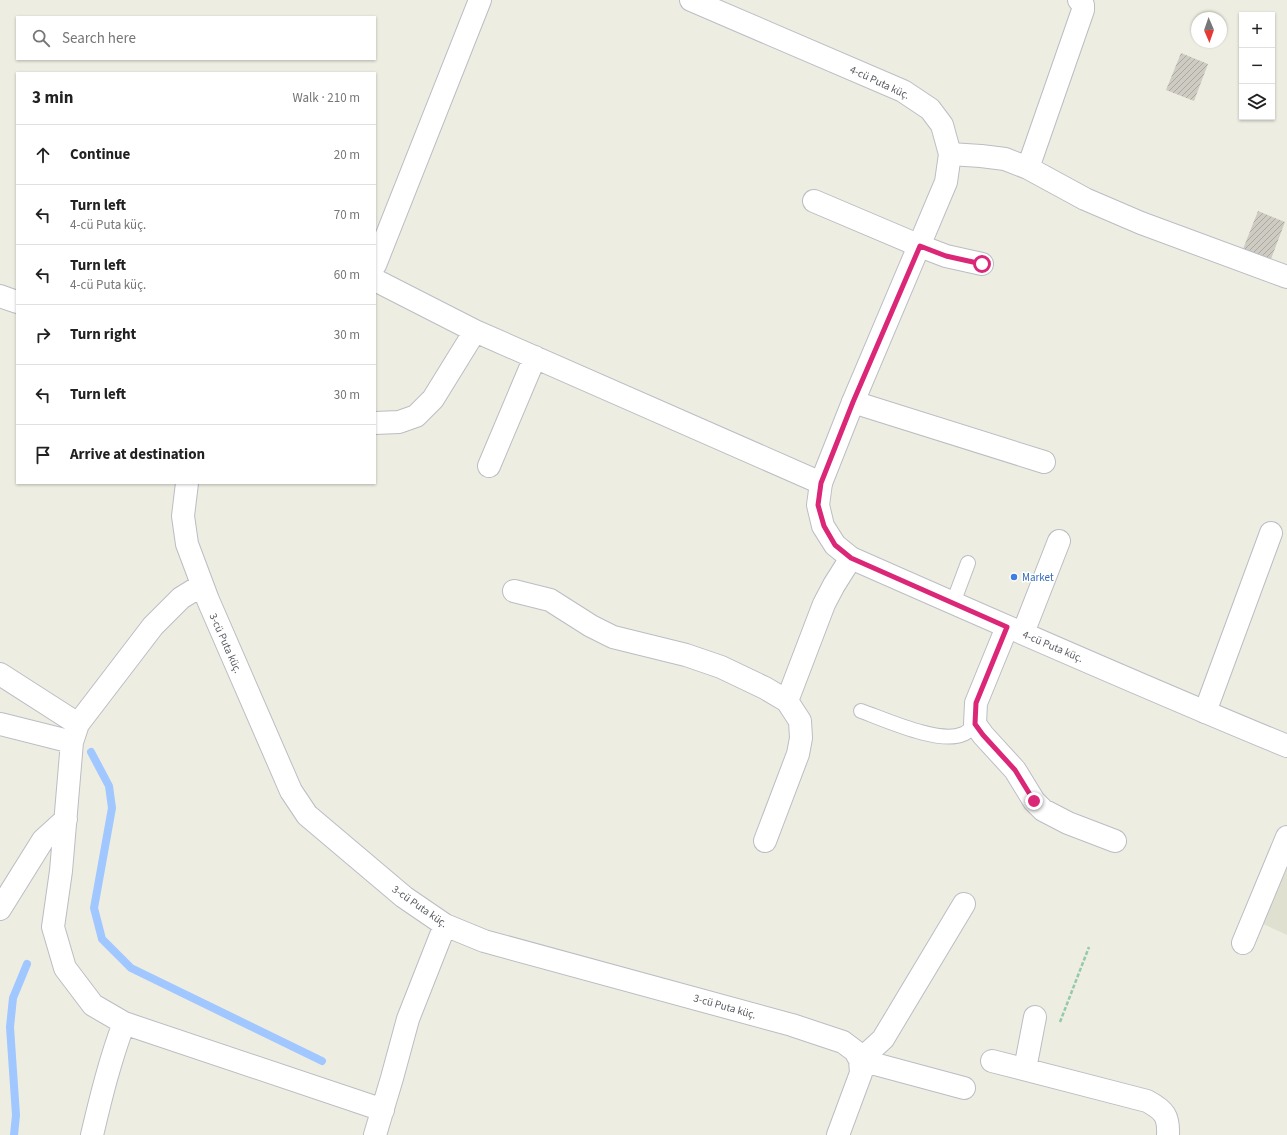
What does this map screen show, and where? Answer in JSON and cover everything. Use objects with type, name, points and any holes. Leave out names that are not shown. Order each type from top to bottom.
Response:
[{"type":"street","points":[[376,262],[480,0]]},
{"type":"street","name":"4-cü Puta küç.","points":[[691,0],[903,91],[930,109],[942,125],[950,154],[946,182],[853,402],[821,483],[818,505],[824,526],[835,545],[851,558],[952,603],[1287,746]]},
{"type":"street","points":[[1028,168],[1083,10],[1083,5],[1079,0]]},
{"type":"street","points":[[950,154],[1005,159],[1028,168],[1085,198],[1141,223],[1287,277]]},
{"type":"street","points":[[814,201],[946,256],[982,264]]},
{"type":"street","points":[[376,281],[475,331],[821,483]]},
{"type":"street","points":[[0,296],[16,302]]},
{"type":"street","points":[[376,423],[399,422],[416,416],[433,398],[475,331]]},
{"type":"street","points":[[489,466],[535,358]]},
{"type":"street","points":[[853,402],[1044,462]]},
{"type":"street","name":"3-cü Puta küç.","points":[[187,484],[183,516],[187,544],[208,600],[291,791],[307,816],[404,897],[446,925],[484,941],[792,1025],[843,1042],[855,1051],[860,1060]]},
{"type":"street","points":[[1205,712],[1271,533]]},
{"type":"street","points":[[1059,541],[1015,630],[976,703],[975,724],[1015,770],[1034,801],[1043,810],[1068,823],[1114,841]]},
{"type":"street","points":[[787,701],[824,604],[851,558]]},
{"type":"street","points":[[202,585],[181,598],[153,626],[75,733],[61,871],[53,927],[65,968],[93,1005],[124,1023],[383,1110]]},
{"type":"street","points":[[514,591],[550,600],[591,626],[613,637],[686,655],[721,667],[765,688],[787,701],[800,721],[801,738],[798,754],[766,841]]},
{"type":"street","points":[[0,674],[75,733]]},
{"type":"street","points":[[0,724],[75,733]]},
{"type":"street","points":[[0,909],[43,840],[66,819]]},
{"type":"street","points":[[1242,943],[1287,837]]},
{"type":"street","points":[[860,1060],[883,1040],[964,904]]},
{"type":"street","points":[[374,1135],[383,1110],[408,1019],[446,925]]},
{"type":"street","points":[[1024,1069],[1035,1017]]},
{"type":"street","points":[[92,1135],[113,1051],[124,1023]]},
{"type":"street","points":[[860,1060],[964,1088]]},
{"type":"street","points":[[838,1135],[861,1073],[860,1060]]},
{"type":"street","points":[[992,1060],[1147,1101],[1159,1107],[1165,1114],[1168,1126],[1168,1135]]},
{"type":"lane","points":[[952,603],[968,562]]},
{"type":"lane","points":[[861,711],[926,734],[949,737],[963,734],[975,724]]},
{"type":"path","points":[[1058,1029],[1089,947]]},
{"type":"shaded area","points":[[1287,866],[1287,935],[1261,923]]},
{"type":"building","points":[[1181,53],[1208,64],[1194,101],[1166,90]]},
{"type":"building","points":[[1258,211],[1285,222],[1271,259],[1243,249]]},
{"type":"waterway","points":[[91,752],[109,786],[112,808],[94,908],[102,939],[131,968],[322,1061]]},
{"type":"waterway","points":[[14,1135],[16,1115],[10,1027],[13,998],[27,964]]},
{"type":"place","name":"Market","points":[[1014,577]]},
{"type":"route","points":[[982,264],[946,256],[920,246],[853,402],[821,483],[818,505],[824,526],[835,545],[851,558],[1007,627],[976,703],[975,724],[1015,770],[1034,801]]}]
